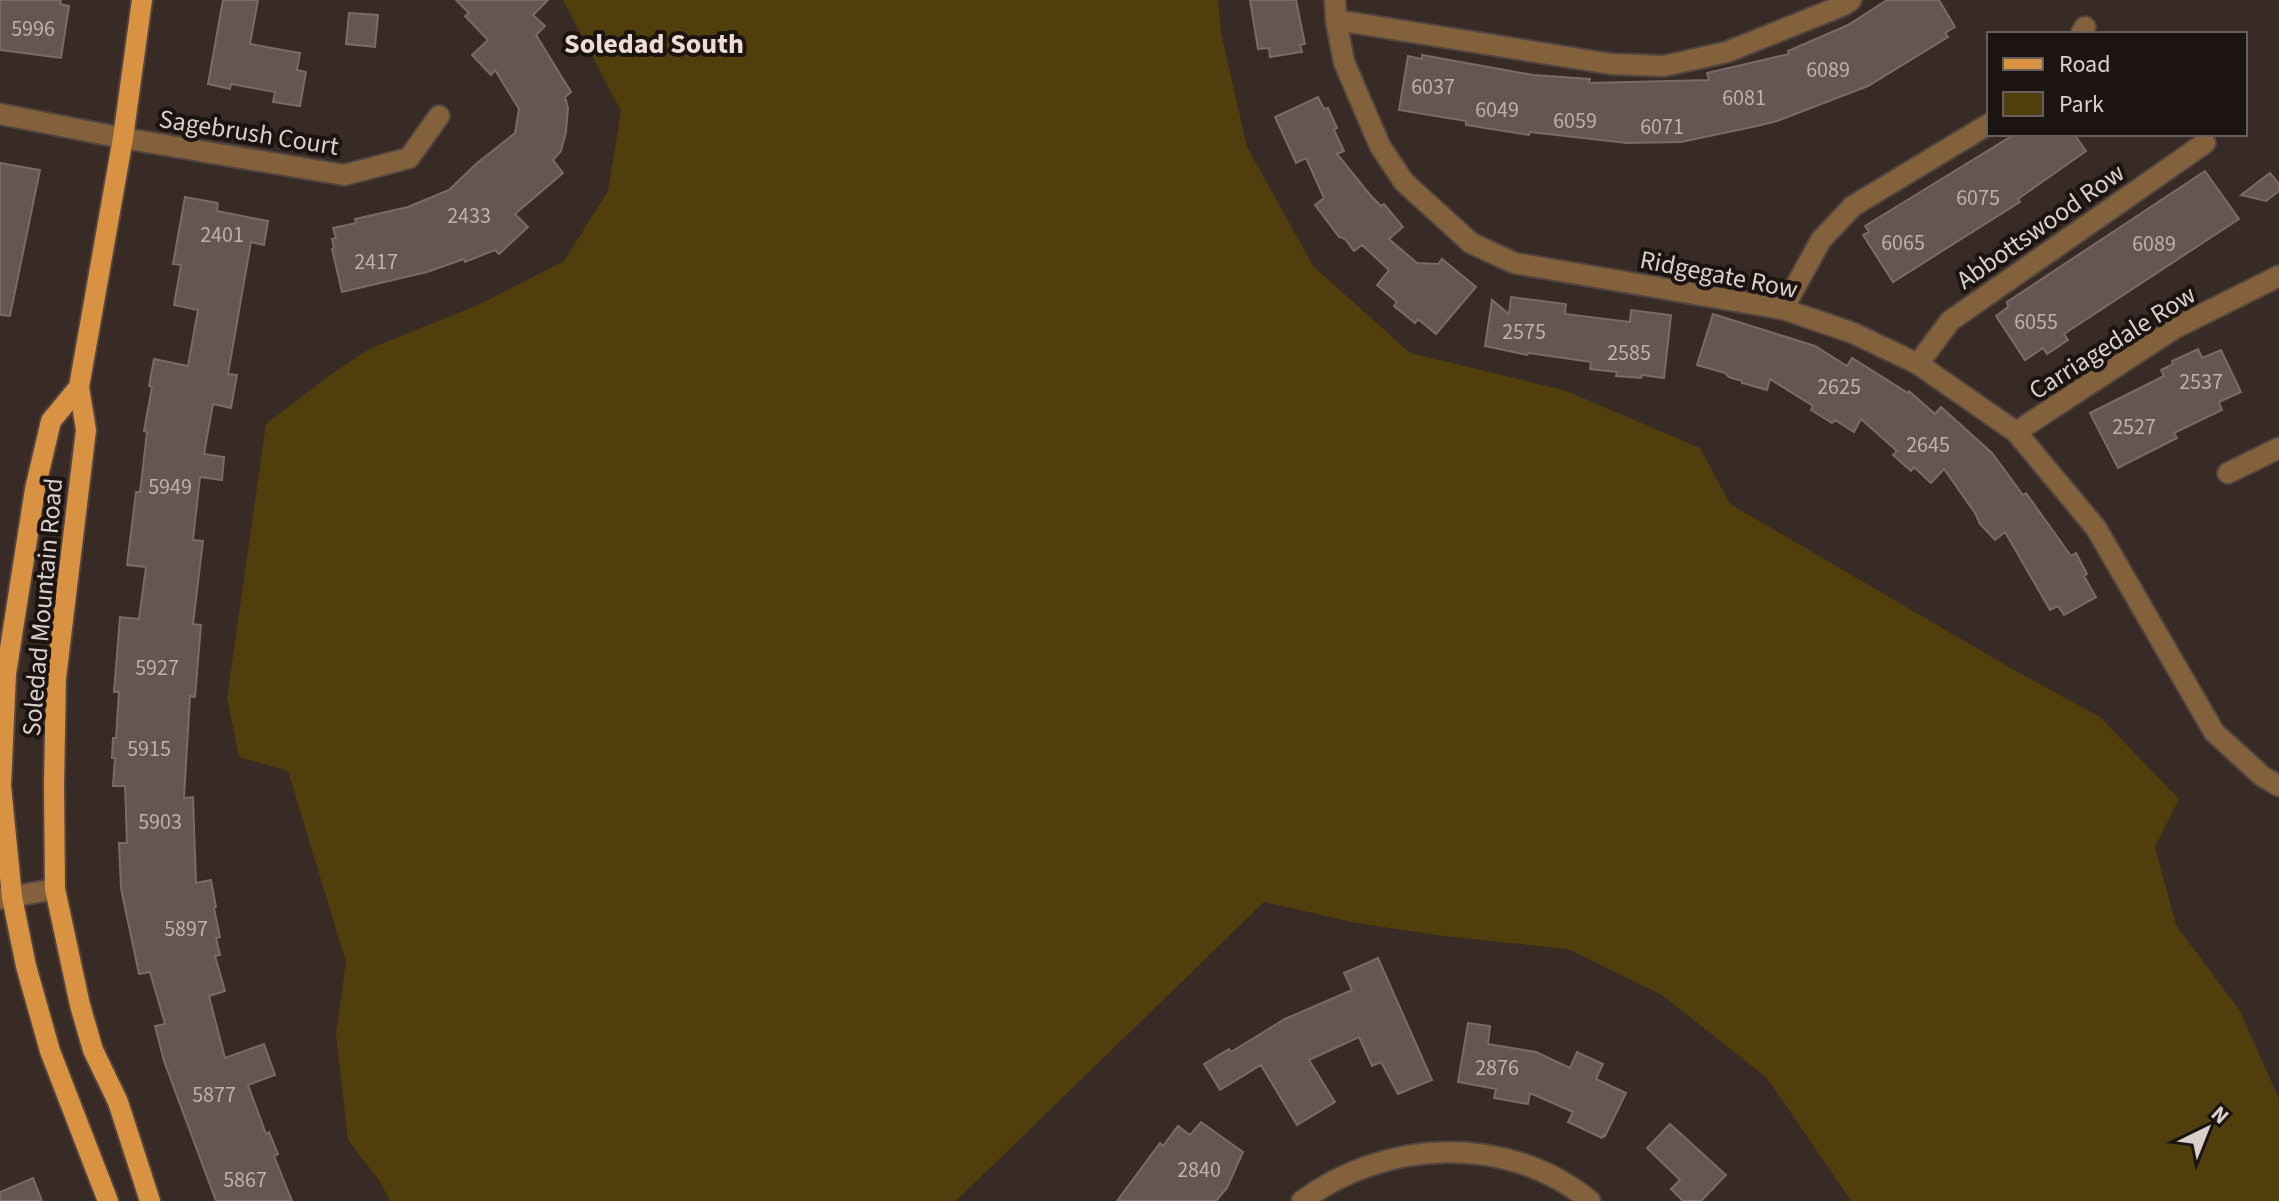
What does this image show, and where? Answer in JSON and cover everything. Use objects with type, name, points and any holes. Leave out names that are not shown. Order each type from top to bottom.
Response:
[{"type":"main road","name":"Soledad Mountain Road","points":[[142,0],[123,138],[79,387],[86,430],[56,678],[54,785],[55,889],[80,1005],[93,1050],[118,1102],[150,1201]]},
{"type":"main road","name":"Soledad Mountain Road","points":[[79,387],[51,421],[35,489],[6,674],[1,786],[6,898],[50,1051],[108,1201]]},
{"type":"street","points":[[1335,10],[1611,64],[1664,66],[1727,52],[1851,0]]},
{"type":"street","name":"Ridgegate Row","points":[[1335,10],[1344,62],[1380,146],[1404,182],[1471,243],[1514,263],[1783,309],[1853,333],[1918,364],[2016,432],[2096,528],[2214,732],[2262,776],[2279,786]]},
{"type":"street","name":"Sagebrush Court","points":[[0,114],[344,175],[409,158],[439,116]]},
{"type":"street","points":[[1783,309],[1821,240],[1853,206],[1987,125]]},
{"type":"street","name":"Abbottswood Row","points":[[1918,364],[1950,321],[2205,143]]},
{"type":"street","name":"Carriagedale Row","points":[[2016,432],[2175,328],[2279,276]]},
{"type":"street","points":[[2228,473],[2279,448]]},
{"type":"street","points":[[6,898],[55,889]]},
{"type":"street","points":[[1302,1201],[1354,1170],[1410,1154],[1440,1151],[1484,1155],[1526,1165],[1553,1177],[1580,1198]]},
{"type":"green space","points":[[563,0],[1218,0],[1221,32],[1247,147],[1313,266],[1410,353],[1564,390],[1700,448],[1730,504],[2100,717],[2179,799],[2155,847],[2176,925],[2240,1011],[2279,1099],[2279,1201],[1851,1201],[1767,1078],[1662,995],[1568,949],[1356,923],[1264,902],[956,1201],[390,1201],[379,1180],[348,1140],[336,1034],[346,962],[288,771],[239,757],[227,698],[266,424],[371,348],[478,305],[564,261],[608,191],[621,111]]},
{"type":"building","points":[[0,0],[61,0],[60,4],[69,6],[61,58],[0,50]]},
{"type":"building","points":[[223,0],[258,0],[250,44],[300,53],[297,70],[306,72],[300,106],[273,102],[275,92],[231,84],[230,89],[208,84]]},
{"type":"building","points":[[456,0],[548,0],[533,15],[545,26],[536,35],[571,92],[565,97],[568,108],[561,151],[553,160],[563,173],[515,214],[528,227],[499,254],[495,250],[465,262],[464,259],[427,272],[342,292],[332,249],[332,239],[336,238],[333,228],[356,223],[355,219],[408,207],[449,190],[515,133],[519,109],[495,70],[491,75],[472,55],[488,40],[465,16],[469,13]]},
{"type":"building","points":[[1250,0],[1296,0],[1305,44],[1300,45],[1302,52],[1270,57],[1269,48],[1258,49]]},
{"type":"building","points":[[1887,0],[1939,0],[1955,27],[1945,33],[1948,37],[1868,86],[1757,126],[1681,142],[1627,143],[1530,132],[1529,135],[1399,110],[1408,56],[1422,59],[1422,55],[1533,75],[1590,79],[1589,83],[1709,80],[1707,73],[1789,54],[1788,51],[1848,25]]},
{"type":"building","points":[[349,13],[378,15],[375,47],[346,44]]},
{"type":"building","points":[[1318,97],[1324,109],[1328,108],[1337,128],[1334,130],[1344,151],[1337,154],[1371,196],[1381,206],[1384,204],[1403,227],[1389,239],[1417,263],[1438,264],[1442,259],[1476,287],[1436,334],[1418,319],[1415,323],[1394,306],[1397,302],[1377,285],[1389,270],[1362,245],[1354,251],[1315,205],[1324,198],[1306,158],[1296,163],[1275,117]]},
{"type":"building","points":[[2012,136],[2075,136],[2086,151],[2018,199],[2020,202],[1893,282],[1863,235],[1869,232],[1865,226]]},
{"type":"building","points":[[0,163],[40,170],[10,316],[0,315]]},
{"type":"building","points":[[2205,171],[2239,219],[2064,334],[2068,340],[2047,354],[2043,348],[2025,360],[1996,316],[2008,307],[2007,302]]},
{"type":"building","points":[[2270,173],[2279,184],[2279,191],[2266,201],[2241,195]]},
{"type":"building","points":[[185,197],[218,203],[217,211],[268,221],[264,245],[251,242],[228,374],[237,375],[231,408],[213,404],[204,454],[224,457],[222,480],[200,477],[193,540],[203,541],[193,624],[201,625],[195,697],[190,696],[184,798],[193,797],[196,883],[211,880],[216,907],[220,937],[216,938],[220,955],[215,956],[225,991],[209,996],[225,1058],[264,1044],[275,1075],[248,1085],[266,1134],[269,1132],[278,1154],[274,1156],[292,1201],[216,1201],[164,1061],[155,1026],[165,1024],[150,972],[139,974],[121,888],[119,843],[127,843],[125,786],[113,786],[115,758],[112,758],[119,692],[114,692],[120,617],[139,619],[146,567],[127,565],[136,492],[140,492],[147,432],[144,431],[154,359],[188,366],[198,310],[174,305],[181,265],[173,264]]},
{"type":"building","points":[[1511,297],[1566,304],[1565,314],[1630,322],[1631,310],[1671,315],[1664,378],[1616,376],[1617,372],[1590,369],[1591,362],[1527,355],[1485,346],[1492,300],[1509,314]]},
{"type":"building","points":[[1713,314],[1815,346],[1847,366],[1852,358],[1909,391],[1935,414],[1941,407],[1992,453],[2023,495],[2026,493],[2071,556],[2076,553],[2096,597],[2064,615],[2058,606],[2050,610],[2005,532],[1995,540],[1980,524],[1944,469],[1931,483],[1914,467],[1911,471],[1893,455],[1897,451],[1861,419],[1854,432],[1811,410],[1813,406],[1770,379],[1767,390],[1697,365]]},
{"type":"building","points":[[2198,349],[2202,358],[2221,350],[2241,392],[2219,402],[2222,410],[2174,433],[2177,438],[2118,468],[2090,413],[2164,376],[2161,370],[2173,364],[2172,361]]},
{"type":"building","points":[[1378,958],[1432,1080],[1398,1094],[1381,1062],[1372,1066],[1359,1037],[1309,1060],[1335,1102],[1297,1125],[1261,1065],[1220,1090],[1204,1064],[1229,1049],[1231,1052],[1285,1019],[1352,990],[1344,973]]},
{"type":"building","points":[[1468,1023],[1490,1026],[1488,1044],[1536,1052],[1570,1068],[1577,1052],[1603,1064],[1596,1079],[1626,1093],[1605,1136],[1602,1138],[1568,1122],[1573,1112],[1530,1093],[1528,1104],[1494,1098],[1496,1089],[1458,1082]]},
{"type":"building","points":[[1201,1122],[1243,1152],[1227,1188],[1216,1201],[1117,1201],[1160,1143],[1163,1146],[1178,1126],[1190,1135]]},
{"type":"building","points":[[1670,1124],[1726,1175],[1701,1201],[1683,1201],[1671,1189],[1680,1180],[1647,1148]]},
{"type":"building","points":[[33,1178],[42,1201],[0,1201],[0,1192]]},
{"type":"district","name":"Soledad South","points":[[654,43]]}]
